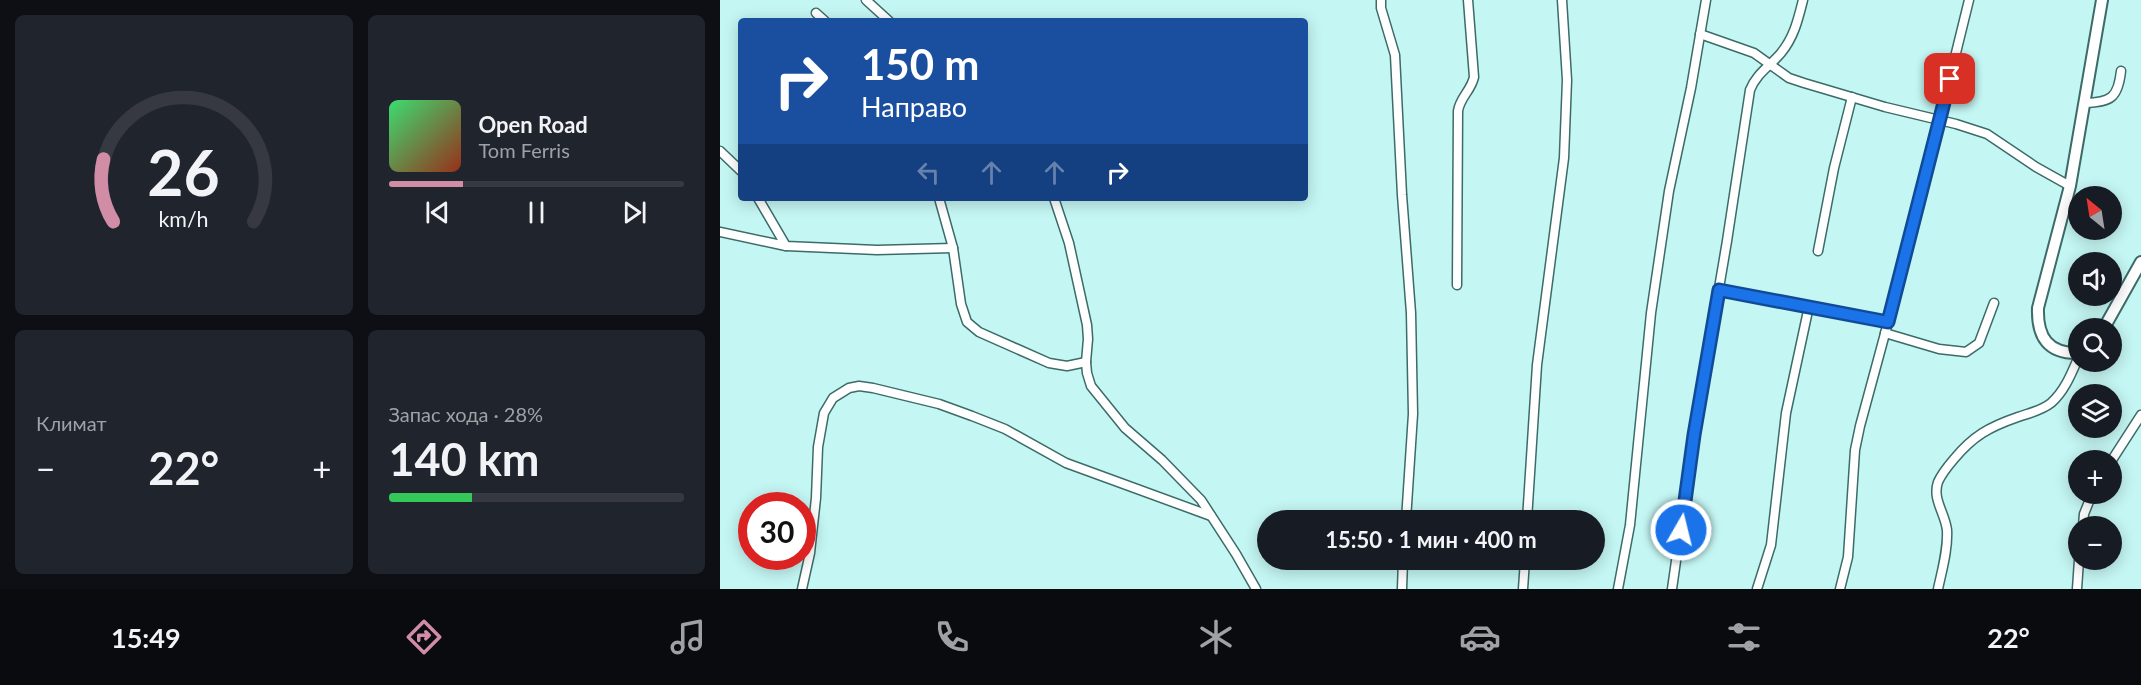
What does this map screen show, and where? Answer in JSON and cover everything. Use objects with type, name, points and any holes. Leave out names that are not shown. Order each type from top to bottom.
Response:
[{"type":"street","points":[[866,0],[886,18]]},
{"type":"street","points":[[1381,0],[1381,8],[1395,55],[1410,313],[1413,414],[1407,510]]},
{"type":"street","points":[[1457,285],[1458,111],[1461,99],[1471,88],[1474,77],[1468,0]]},
{"type":"street","points":[[1528,510],[1537,365],[1564,158],[1567,80],[1562,0]]},
{"type":"street","points":[[1618,589],[1630,525],[1644,372],[1667,202],[1706,0]]},
{"type":"street","points":[[1672,589],[1694,435],[1750,90],[1757,76],[1787,46],[1796,29],[1803,0]]},
{"type":"street","points":[[1840,589],[1848,557],[1855,450],[1867,397],[1941,122],[1969,0]]},
{"type":"street","points":[[1700,34],[1737,45],[1754,53],[1789,78],[1987,134],[2036,167],[2070,186],[2102,0]]},
{"type":"street","points":[[816,13],[822,18]]},
{"type":"street","points":[[2085,103],[2104,101],[2114,95],[2119,85],[2121,71]]},
{"type":"street","points":[[1818,251],[1834,168],[1852,97]]},
{"type":"street","points":[[720,151],[738,168]]},
{"type":"street","points":[[2068,194],[2038,308],[2037,322],[2040,332],[2052,348],[2068,353]]},
{"type":"street","points":[[760,201],[786,246]]},
{"type":"street","points":[[940,201],[953,248],[963,314],[972,328],[1049,363],[1067,366],[1086,362]]},
{"type":"street","points":[[1055,201],[1069,243],[1087,326],[1086,362],[1091,386],[1125,428],[1162,460],[1201,500],[1256,589]]},
{"type":"street","points":[[720,232],[786,246],[877,250],[953,248]]},
{"type":"street","points":[[2110,318],[2141,262]]},
{"type":"street","points":[[1719,290],[1888,322]]},
{"type":"street","points":[[1885,333],[1939,349],[1965,352],[1979,343],[1994,303]]},
{"type":"street","points":[[1757,589],[1771,545],[1786,413],[1809,306]]},
{"type":"street","points":[[1938,589],[1947,528],[1937,498],[1938,483],[1942,473],[1978,434],[2050,404],[2068,381],[2072,372]]},
{"type":"street","points":[[802,589],[810,553],[816,498],[818,447],[824,413],[827,405],[840,392],[859,386],[939,404],[972,416],[1005,429],[1066,464],[1211,516]]},
{"type":"street","points":[[2118,450],[2141,415]]},
{"type":"street","points":[[1402,589],[1403,570]]},
{"type":"street","points":[[1523,589],[1524,570]]},
{"type":"street","points":[[2077,589],[2078,570]]},
{"type":"route","points":[[1681,530],[1694,435],[1719,290],[1888,322],[1941,122],[1950,79]]}]
